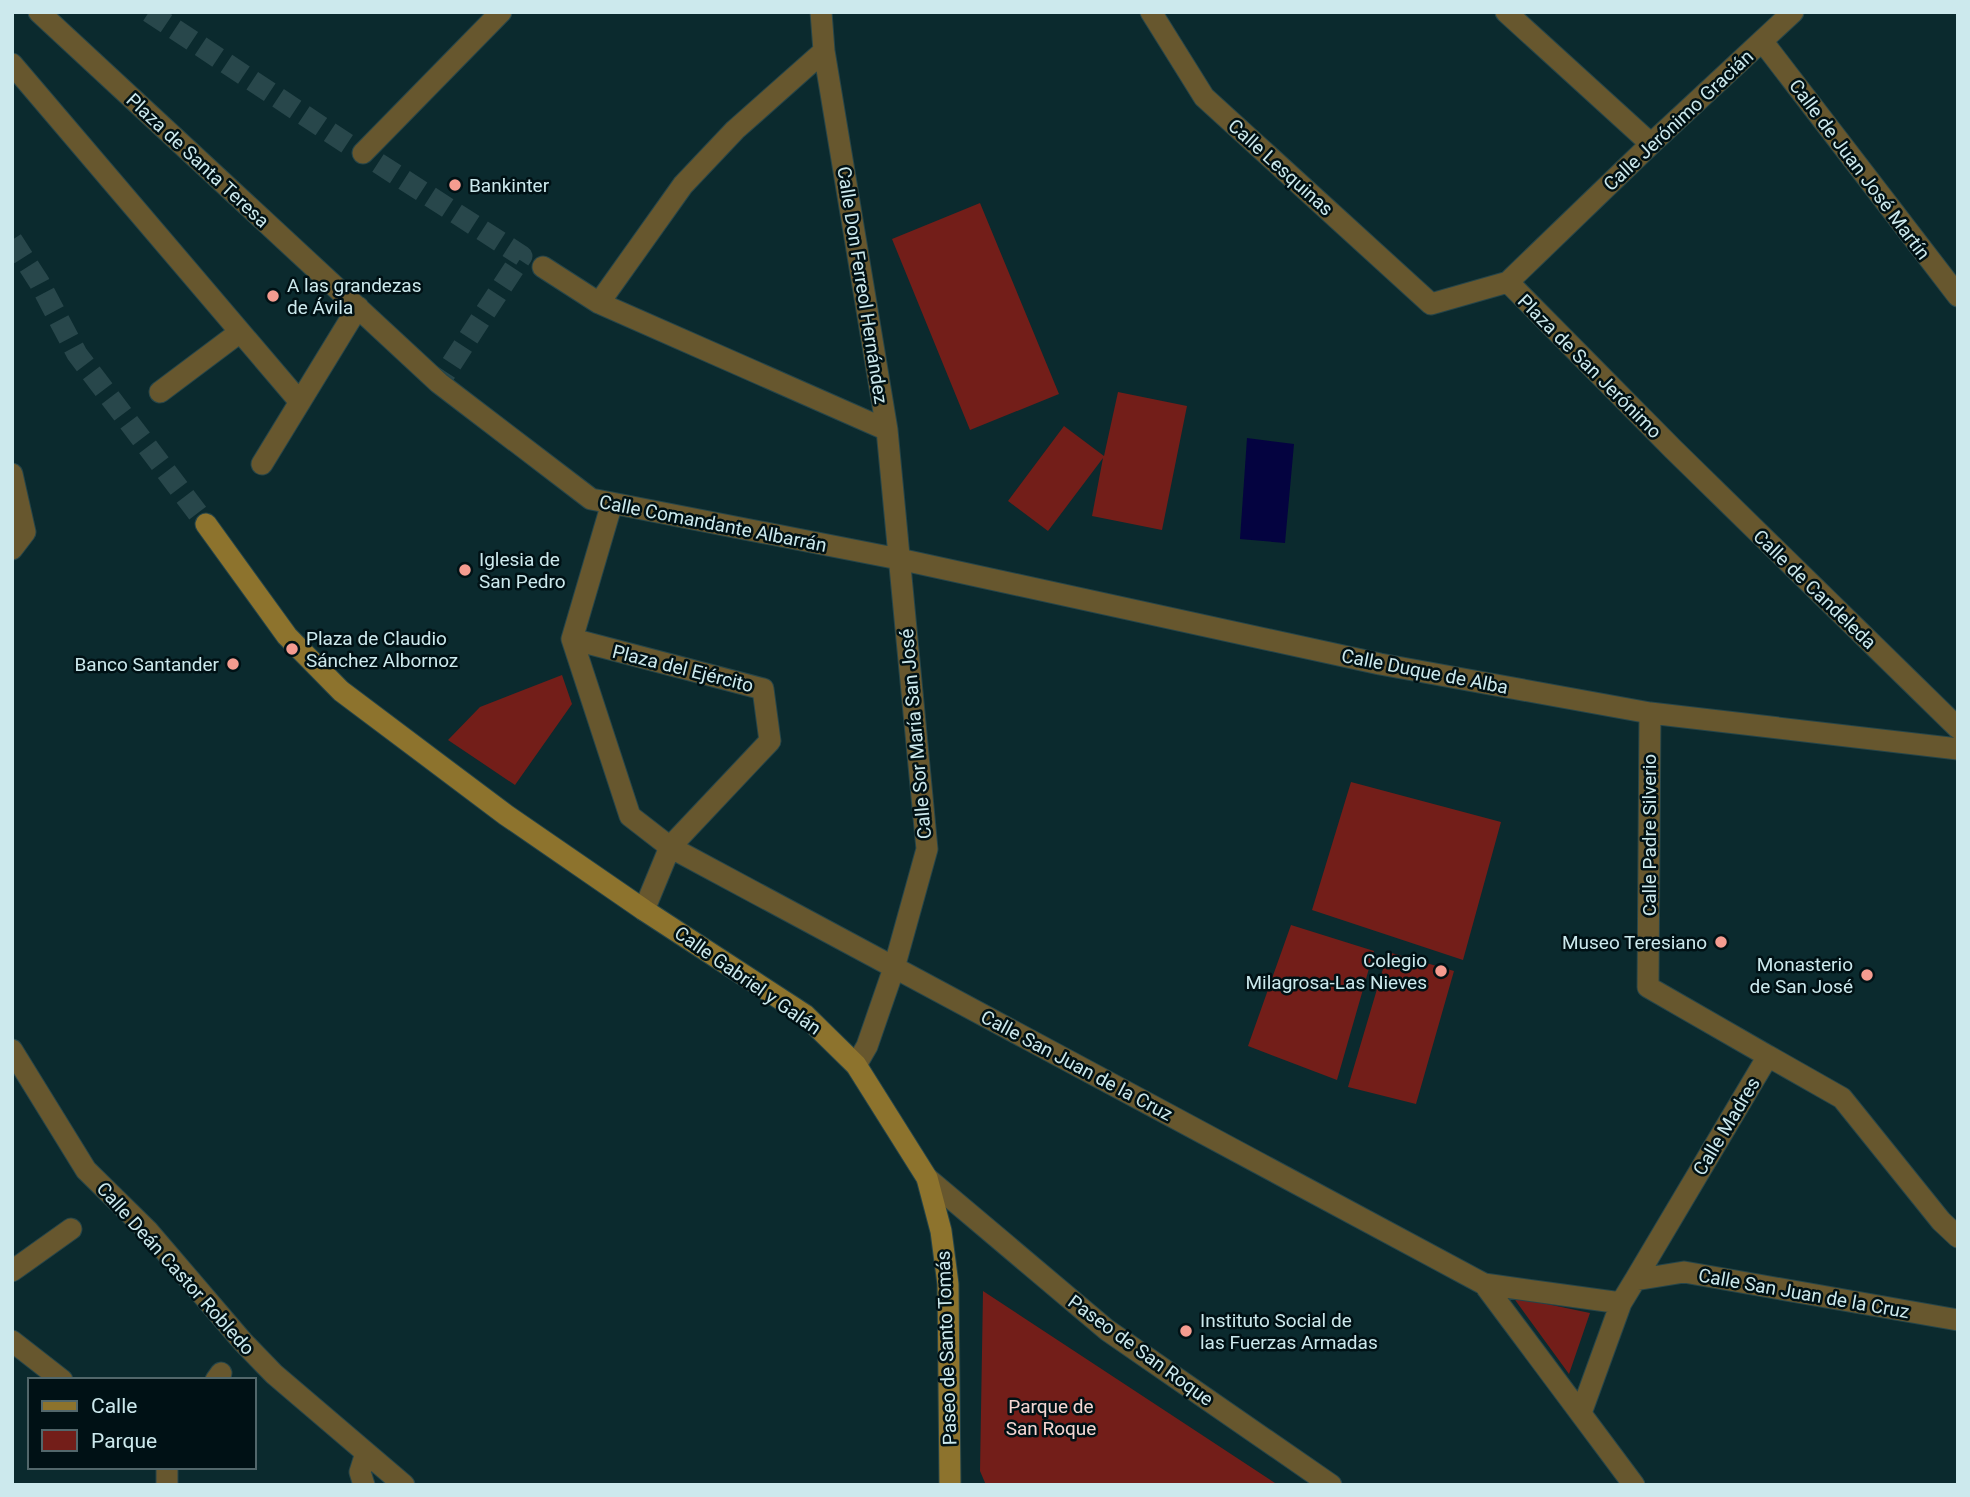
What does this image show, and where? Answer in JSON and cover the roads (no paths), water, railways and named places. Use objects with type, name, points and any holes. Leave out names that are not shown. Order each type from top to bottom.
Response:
[{"type":"street","name":"Plaza de Santa Teresa","points":[[39,12],[439,383]]},
{"type":"street","points":[[364,154],[501,12]]},
{"type":"street","name":"Calle Don Ferreol Hernández","points":[[821,12],[824,51],[887,430],[899,559]]},
{"type":"street","name":"Calle Lesquinas","points":[[1151,12],[1203,97],[1431,304]]},
{"type":"street","points":[[1506,12],[1651,144]]},
{"type":"street","name":"Calle Jerónimo Gracián","points":[[1564,227],[1793,12]]},
{"type":"street","name":"Calle de Juan José Martín","points":[[1763,41],[1958,296]]},
{"type":"street","points":[[599,303],[683,186],[735,130],[824,51]]},
{"type":"street","points":[[12,64],[300,402]]},
{"type":"street","name":"Plaza de San Jerónimo","points":[[1431,304],[1508,282],[1564,227]]},
{"type":"street","points":[[543,267],[599,303],[887,430]]},
{"type":"street","name":"Plaza de San Jerónimo","points":[[1508,282],[1673,449]]},
{"type":"street","points":[[262,464],[358,307]]},
{"type":"street","points":[[160,392],[240,332]]},
{"type":"street","name":"Calle Comandante Albarrán","points":[[439,383],[591,499],[899,559]]},
{"type":"street","name":"Calle de Candeleda","points":[[1673,449],[1958,728]]},
{"type":"street","points":[[12,474],[19,541]]},
{"type":"street","points":[[612,503],[572,639],[630,816],[670,847]]},
{"type":"street","points":[[206,524],[287,636],[341,691],[506,815],[644,910]]},
{"type":"street","name":"Calle Duque de Alba","points":[[899,559],[1380,664],[1650,713],[1958,749]]},
{"type":"street","name":"Calle Sor María San José","points":[[856,1065],[867,1046],[894,968],[926,849],[899,559]]},
{"type":"street","name":"Plaza del Ejército","points":[[572,639],[763,689],[770,741],[670,847],[644,910]]},
{"type":"street","name":"Calle Padre Silverio","points":[[1650,713],[1648,987],[1768,1056]]},
{"type":"street","name":"Calle San Juan de la Cruz","points":[[670,847],[1484,1284],[1621,1303]]},
{"type":"street","name":"Calle Gabriel y Galán","points":[[644,910],[805,1015],[856,1065]]},
{"type":"street","name":"Calle Deán Castor Robledo","points":[[12,1050],[86,1170],[148,1231],[243,1342],[274,1374],[404,1485]]},
{"type":"street","name":"Calle Madres","points":[[1635,1280],[1768,1056],[1842,1098],[1941,1221],[1958,1237]]},
{"type":"street","name":"Paseo de Santo Tomás","points":[[856,1065],[928,1178],[941,1231],[948,1284],[950,1485]]},
{"type":"street","name":"Paseo de San Roque","points":[[928,1178],[1107,1330],[1331,1485]]},
{"type":"street","points":[[12,1271],[71,1228]]},
{"type":"street","name":"Calle San Juan de la Cruz","points":[[1635,1280],[1684,1272],[1958,1320]]},
{"type":"street","points":[[1581,1413],[1621,1303],[1635,1280]]},
{"type":"street","name":"Calle San Juan de la Cruz","points":[[1484,1284],[1634,1485]]},
{"type":"street","points":[[12,1341],[59,1378]]},
{"type":"street","points":[[364,1485],[360,1472],[366,1453]]},
{"type":"tunnel","points":[[149,12],[352,147]]},
{"type":"tunnel","points":[[378,163],[522,256],[439,383]]},
{"type":"tunnel","points":[[12,240],[39,282],[77,354],[206,524]]},
{"type":"place","name":"Bankinter","points":[[455,185]]},
{"type":"place","name":"A las grandezas de Ávila","points":[[273,296]]},
{"type":"place","name":"Iglesia de San Pedro","points":[[465,570]]},
{"type":"place","name":"Plaza de Claudio Sánchez Albornoz","points":[[292,649]]},
{"type":"place","name":"Banco Santander","points":[[233,664]]},
{"type":"place","name":"Museo Teresiano","points":[[1721,942]]},
{"type":"place","name":"Colegio Milagrosa-Las Nieves","points":[[1441,971]]},
{"type":"place","name":"Monasterio de San José","points":[[1867,975]]},
{"type":"place","name":"Instituto Social de las Fuerzas Armadas","points":[[1186,1331]]},
{"type":"park label","name":"Parque de San Roque","points":[[1051,1417]]}]
